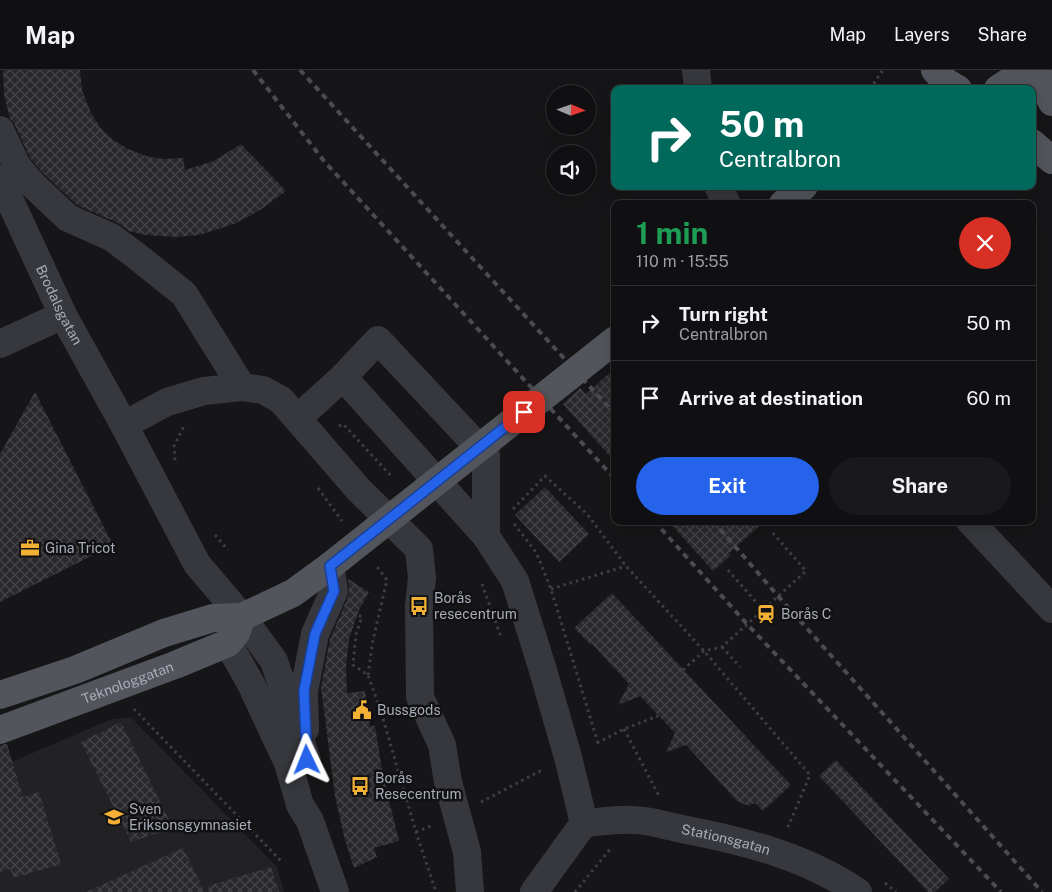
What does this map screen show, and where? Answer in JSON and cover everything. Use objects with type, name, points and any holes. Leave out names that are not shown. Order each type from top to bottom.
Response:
[{"type":"main road","points":[[1004,85],[1021,70]]},
{"type":"main road","points":[[1036,70],[1052,102]]},
{"type":"main road","points":[[1036,146],[1052,160]]},
{"type":"main road","points":[[788,200],[799,190]]},
{"type":"main road","points":[[0,695],[74,670],[164,633],[213,618],[242,617],[293,593],[330,566],[611,343]]},
{"type":"main road","points":[[228,643],[236,633],[242,617]]},
{"type":"main road","name":"Teknologgatan","points":[[0,730],[175,665],[228,643]]},
{"type":"street","points":[[696,70],[698,85]]},
{"type":"street","points":[[0,130],[17,166],[32,184],[68,218],[111,237],[184,294],[242,387]]},
{"type":"street","name":"Brodalsgatan","points":[[0,179],[63,315],[124,425],[197,564],[242,617],[274,661],[307,760]]},
{"type":"street","points":[[0,344],[63,315]]},
{"type":"street","points":[[298,418],[343,377],[378,340],[486,455],[486,536]]},
{"type":"street","points":[[343,377],[486,536],[515,581],[568,757],[584,823],[534,892]]},
{"type":"street","points":[[124,425],[167,402],[204,391],[242,387],[263,390],[281,400],[359,490],[419,550],[422,578],[419,606],[420,697],[442,745],[448,782],[467,852],[470,892]]},
{"type":"street","points":[[974,525],[1052,609]]},
{"type":"street","points":[[310,821],[312,800],[307,760],[304,691],[315,634],[334,591],[330,566]]},
{"type":"street","points":[[228,643],[251,684],[288,763],[300,805],[310,821],[335,892]]},
{"type":"street","name":"Stationsgatan","points":[[584,823],[634,820],[729,838],[767,848],[804,862],[836,877],[858,892]]},
{"type":"path","points":[[873,85],[883,70]]},
{"type":"path","points":[[175,466],[174,446],[185,426],[191,422]]},
{"type":"path","points":[[507,516],[545,476],[587,514],[626,566],[704,651],[810,775],[787,830]]},
{"type":"path","points":[[513,523],[536,552],[551,589],[598,743]]},
{"type":"path","points":[[211,530],[228,550]]},
{"type":"path","points":[[683,670],[704,651],[722,648],[806,571],[771,531]]},
{"type":"path","points":[[551,589],[626,566]]},
{"type":"path","points":[[728,570],[763,610]]},
{"type":"path","points":[[480,578],[502,640]]},
{"type":"path","points":[[362,617],[356,634],[353,665],[368,674],[436,892]]},
{"type":"path","points":[[722,648],[740,667]]},
{"type":"path","points":[[130,705],[283,863]]},
{"type":"path","points":[[590,747],[624,729],[658,716]]},
{"type":"path","points":[[624,729],[660,796]]},
{"type":"path","points":[[479,803],[548,767]]},
{"type":"path","points":[[575,892],[634,820]]},
{"type":"path","points":[[416,832],[435,824]]},
{"type":"shaded area","name":"Sven Eriksonsgymnasiet","points":[[131,717],[277,867],[284,892],[0,892],[0,767],[112,719]]},
{"type":"building","points":[[3,70],[80,70],[82,90],[91,113],[100,127],[112,139],[128,149],[155,158],[183,158],[185,170],[214,161],[241,144],[286,191],[260,210],[234,224],[199,235],[176,237],[145,235],[129,231],[118,223],[77,205],[30,158],[14,123],[10,119],[4,94]]},
{"type":"building","points":[[611,372],[611,458],[563,404],[580,388],[586,394]]},
{"type":"building","points":[[35,392],[113,545],[0,602],[0,454]]},
{"type":"building","points":[[545,487],[589,534],[559,562],[515,515]]},
{"type":"building","points":[[672,525],[760,525],[729,553],[731,555],[713,571]]},
{"type":"building","name":"Borås Resecentrum","points":[[348,579],[369,592],[359,610],[349,639],[346,665],[347,693],[365,691],[370,726],[375,726],[383,776],[399,841],[374,848],[377,857],[354,868],[345,840],[335,796],[321,687],[330,639],[348,597]]},
{"type":"building","points":[[612,593],[791,785],[763,811],[755,803],[748,806],[737,801],[686,745],[666,752],[675,733],[640,696],[618,705],[629,684],[592,644],[574,628]]},
{"type":"building","points":[[121,722],[173,828],[131,842],[81,742]]},
{"type":"building","points":[[7,744],[23,797],[39,792],[61,864],[14,878],[10,869],[0,872],[0,745]]},
{"type":"building","points":[[836,760],[949,879],[935,892],[928,892],[819,776]]},
{"type":"building","points":[[183,848],[205,892],[86,892]]},
{"type":"building","points":[[271,867],[279,892],[209,892],[208,886]]},
{"type":"railway","points":[[253,70],[324,161],[611,475]]},
{"type":"railway","points":[[300,70],[611,410]]},
{"type":"railway","points":[[658,525],[747,624],[1001,892]]},
{"type":"railway","points":[[716,525],[1042,892]]},
{"type":"place","name":"Gina Tricot","points":[[30,548]]},
{"type":"place","name":"Borås resecentrum","points":[[419,606]]},
{"type":"place","name":"Borås C","points":[[766,614]]},
{"type":"place","name":"Bussgods","points":[[362,710]]},
{"type":"place","name":"Borås Resecentrum","points":[[360,786]]},
{"type":"place","name":"Sven Eriksonsgymnasiet","points":[[114,817]]},
{"type":"route","points":[[307,760],[304,691],[315,634],[334,591],[330,566],[524,412]]}]
